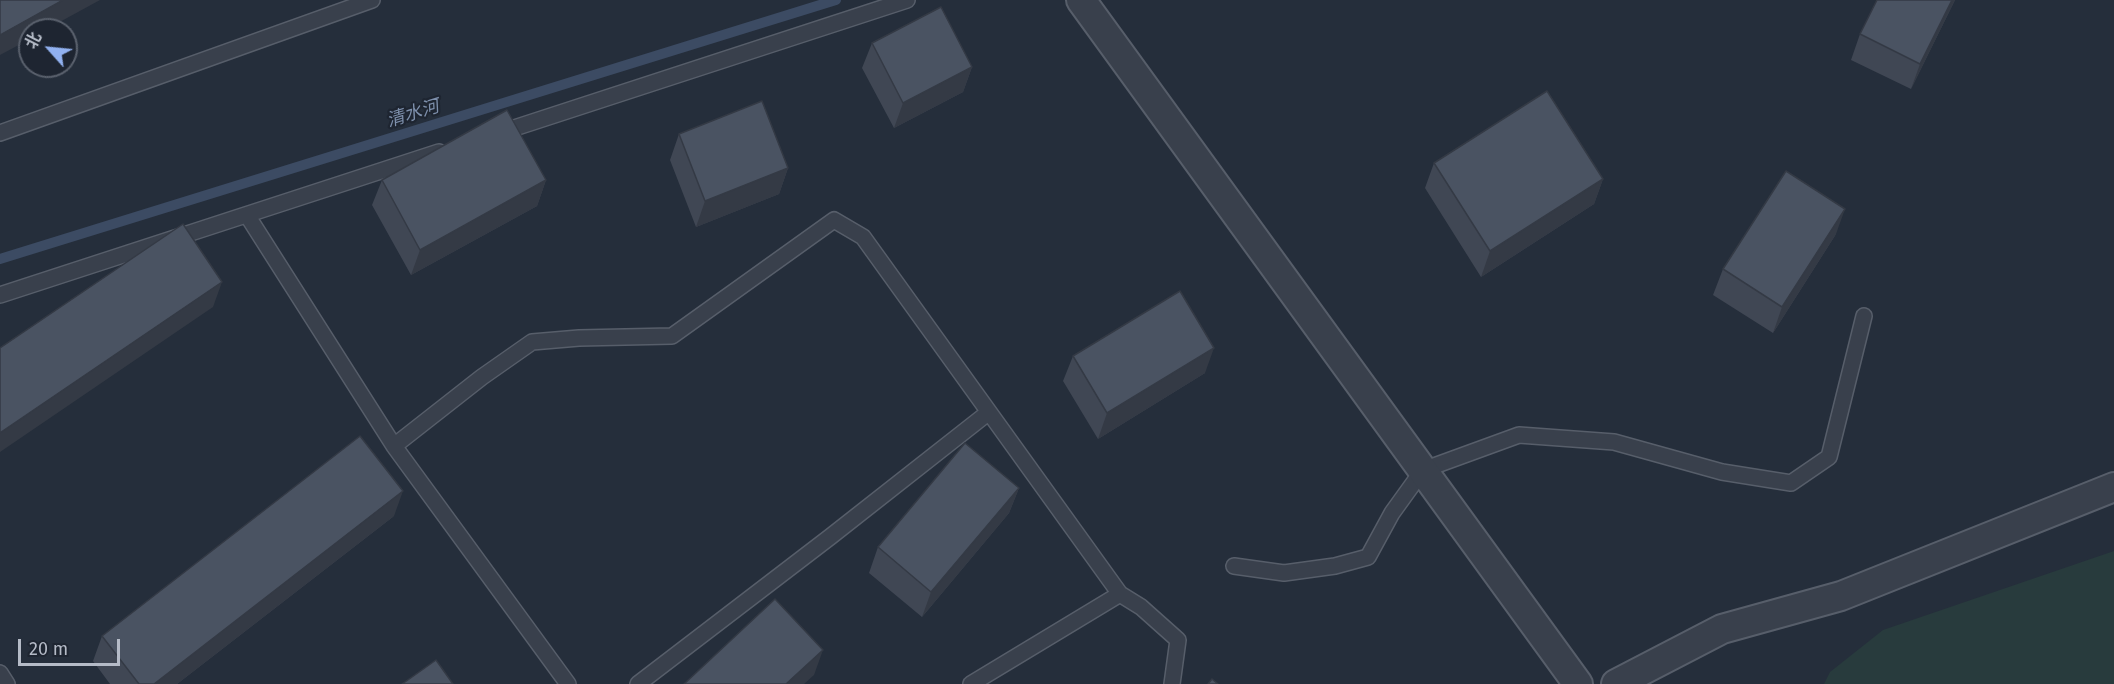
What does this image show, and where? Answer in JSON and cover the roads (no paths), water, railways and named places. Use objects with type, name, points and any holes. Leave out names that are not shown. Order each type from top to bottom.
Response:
[{"type":"street","points":[[1082,0],[1578,684]]},
{"type":"street","points":[[1616,684],[1722,629],[1841,596],[2114,487]]},
{"type":"lane","points":[[0,133],[372,0]]},
{"type":"lane","points":[[486,137],[907,0]]},
{"type":"lane","points":[[0,295],[452,148]]},
{"type":"lane","points":[[247,215],[394,446],[568,684]]},
{"type":"lane","points":[[394,446],[482,377],[532,342],[579,338],[672,336],[834,220],[863,237],[1120,594],[1141,607],[1178,640],[1172,684]]},
{"type":"lane","points":[[1234,566],[1284,573],[1335,566],[1368,557],[1392,513],[1423,470],[1519,435],[1614,442],[1722,472],[1791,483],[1829,457],[1864,316]]},
{"type":"lane","points":[[638,684],[989,412]]},
{"type":"lane","points":[[971,684],[1120,594]]},
{"type":"lane","points":[[0,673],[7,684]]},
{"type":"waterway","name":"清水河","points":[[0,259],[836,0]]}]
